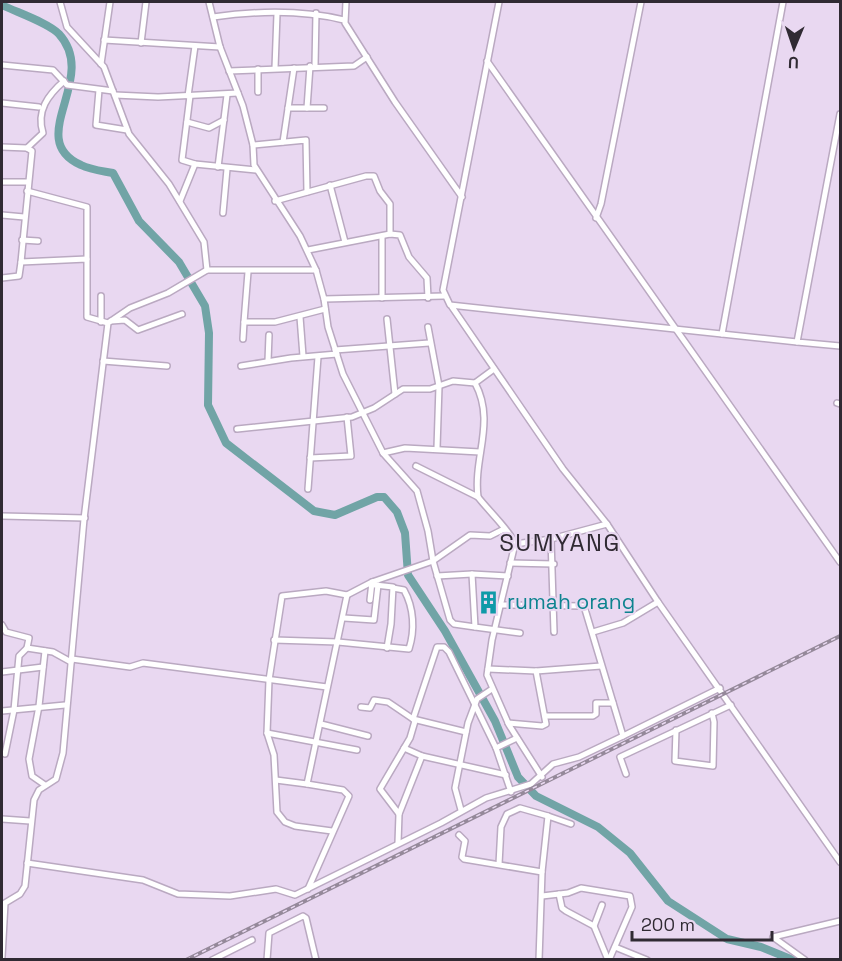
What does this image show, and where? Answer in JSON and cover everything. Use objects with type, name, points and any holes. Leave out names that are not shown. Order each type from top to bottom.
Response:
[{"type":"street","points":[[60,2],[68,27],[101,64],[127,130],[180,201],[204,242],[207,270]]},
{"type":"street","points":[[101,64],[111,2]]},
{"type":"street","points":[[141,43],[146,2]]},
{"type":"street","points":[[209,2],[220,47],[238,93],[253,145],[256,170],[308,250],[316,270],[343,374],[362,413],[383,453],[417,492],[428,531],[431,562],[438,576],[450,620],[454,624],[520,633]]},
{"type":"street","points":[[346,2],[344,20],[462,197]]},
{"type":"street","points":[[499,2],[444,296],[607,524],[658,602],[840,862]]},
{"type":"street","points":[[596,218],[602,204],[641,2]]},
{"type":"street","points":[[722,334],[783,2]]},
{"type":"street","points":[[213,17],[242,13],[316,13],[344,20]]},
{"type":"street","points":[[308,108],[316,13]]},
{"type":"street","points":[[275,68],[277,14]]},
{"type":"street","points":[[104,40],[220,47]]},
{"type":"street","points":[[195,46],[182,161],[256,170]]},
{"type":"street","points":[[229,71],[356,66],[367,57]]},
{"type":"street","points":[[487,61],[840,562]]},
{"type":"street","points":[[2,65],[53,69],[68,84],[112,92],[189,96],[238,93]]},
{"type":"street","points":[[284,142],[294,68]]},
{"type":"street","points":[[258,69],[258,92]]},
{"type":"street","points":[[27,148],[43,133],[40,119],[47,96],[68,84]]},
{"type":"street","points":[[99,90],[97,126],[127,130]]},
{"type":"street","points":[[218,167],[226,95]]},
{"type":"street","points":[[2,103],[39,106]]},
{"type":"street","points":[[288,108],[324,108]]},
{"type":"street","points":[[797,342],[840,114]]},
{"type":"street","points":[[188,122],[209,128],[224,120]]},
{"type":"street","points":[[253,145],[306,141],[307,192]]},
{"type":"street","points":[[2,147],[27,148],[32,153],[19,276],[2,278]]},
{"type":"street","points":[[180,201],[195,164]]},
{"type":"street","points":[[223,213],[227,168]]},
{"type":"street","points":[[275,201],[330,185],[375,176],[380,191],[391,207],[390,234]]},
{"type":"street","points":[[2,182],[28,182]]},
{"type":"street","points":[[330,185],[345,242]]},
{"type":"street","points":[[27,191],[87,207],[87,316],[101,322],[125,321],[138,330],[182,314]]},
{"type":"street","points":[[2,215],[24,217]]},
{"type":"street","points":[[308,250],[390,234],[401,236],[409,257],[427,278],[428,298]]},
{"type":"street","points":[[382,236],[382,298]]},
{"type":"street","points":[[22,240],[38,241]]},
{"type":"street","points":[[21,262],[87,259]]},
{"type":"street","points":[[2,957],[5,903],[24,891],[34,800],[45,785],[56,779],[59,770],[85,518],[109,322],[130,308],[181,286],[207,270],[248,272],[316,270]]},
{"type":"street","points":[[243,339],[248,272]]},
{"type":"street","points":[[101,296],[101,322]]},
{"type":"street","points":[[324,299],[444,296]]},
{"type":"street","points":[[452,307],[676,327],[840,346]]},
{"type":"street","points":[[244,322],[265,323],[300,317],[325,309]]},
{"type":"street","points":[[300,317],[303,356]]},
{"type":"street","points":[[387,319],[395,394]]},
{"type":"street","points":[[428,327],[429,343],[439,386],[437,448]]},
{"type":"street","points":[[268,361],[269,335]]},
{"type":"street","points":[[241,366],[303,356],[318,357],[336,352],[389,345],[429,343]]},
{"type":"street","points":[[308,489],[318,357]]},
{"type":"street","points":[[103,361],[167,366]]},
{"type":"street","points":[[237,429],[347,417],[362,413],[403,389],[420,390],[457,381],[475,383],[494,369]]},
{"type":"street","points":[[475,383],[484,404],[478,497]]},
{"type":"street","points":[[310,458],[351,456],[347,417]]},
{"type":"street","points":[[383,453],[405,448],[480,452]]},
{"type":"street","points":[[416,466],[478,497],[504,529],[513,536],[515,544],[487,675],[489,690],[516,738],[542,777]]},
{"type":"street","points":[[2,516],[85,518]]},
{"type":"street","points":[[515,544],[551,540],[607,524]]},
{"type":"street","points":[[332,831],[285,822],[277,812],[274,755],[267,733],[269,680],[274,640],[284,595],[326,591],[347,596],[431,562],[470,535],[490,536],[504,529]]},
{"type":"street","points":[[551,540],[554,564],[554,632]]},
{"type":"street","points":[[510,563],[554,564]]},
{"type":"street","points":[[438,576],[472,574],[508,576]]},
{"type":"street","points":[[472,574],[475,627]]},
{"type":"street","points":[[274,640],[338,642],[409,649],[413,631],[409,598],[404,590],[375,583]]},
{"type":"street","points":[[370,600],[375,583]]},
{"type":"street","points":[[344,618],[374,620],[375,583]]},
{"type":"street","points":[[387,648],[393,588]]},
{"type":"street","points":[[307,784],[347,596]]},
{"type":"street","points":[[593,632],[623,623],[658,602]]},
{"type":"street","points":[[502,605],[584,606],[623,736]]},
{"type":"street","points":[[2,625],[6,632],[28,638],[27,648]]},
{"type":"street","points":[[399,814],[380,789],[410,738],[415,721],[413,719],[434,651],[440,646],[449,652],[473,705],[497,748],[513,791]]},
{"type":"street","points":[[5,754],[15,710],[21,652],[27,648],[45,651],[71,660],[130,667],[143,663],[327,687]]},
{"type":"street","points":[[45,651],[39,706],[29,759],[32,776],[45,785]]},
{"type":"street","points":[[488,669],[536,671],[601,666]]},
{"type":"street","points":[[2,672],[43,668]]},
{"type":"street","points":[[508,723],[542,726],[546,724],[536,671]]},
{"type":"street","points":[[27,863],[143,880],[178,894],[230,896],[276,889],[295,895],[441,823],[461,810],[497,794],[531,784],[542,777],[553,764],[579,757],[720,688]]},
{"type":"street","points":[[461,810],[455,788],[466,732],[473,705],[489,690]]},
{"type":"street","points":[[361,707],[369,708],[374,700],[388,702],[413,719],[466,732]]},
{"type":"street","points":[[545,716],[593,716],[596,714],[596,703],[613,703]]},
{"type":"street","points":[[2,711],[65,705]]},
{"type":"street","points":[[626,774],[620,759],[626,754],[731,705]]},
{"type":"street","points":[[676,730],[675,761],[713,766],[714,722],[712,712]]},
{"type":"street","points":[[321,724],[368,736]]},
{"type":"street","points":[[267,733],[357,750]]},
{"type":"street","points":[[497,748],[516,738]]},
{"type":"street","points":[[404,748],[422,756],[506,775]]},
{"type":"street","points":[[398,843],[399,814],[422,756]]},
{"type":"street","points":[[276,780],[342,790],[349,796],[308,889]]},
{"type":"street","points":[[499,864],[501,826],[507,814],[520,808],[571,824]]},
{"type":"street","points":[[539,960],[542,872],[548,816]]},
{"type":"street","points":[[2,819],[30,821]]},
{"type":"street","points":[[459,835],[465,841],[462,857],[464,859],[542,872]]},
{"type":"street","points":[[542,896],[581,888],[630,896],[632,907],[608,960]]},
{"type":"street","points":[[559,894],[562,908],[594,926],[608,960]]},
{"type":"street","points":[[594,926],[602,905]]},
{"type":"street","points":[[267,960],[269,933],[301,916],[306,918],[316,960]]},
{"type":"street","points":[[805,960],[773,938],[840,921]]},
{"type":"street","points":[[212,960],[252,940]]},
{"type":"street","points":[[615,947],[647,960]]},
{"type":"waterway","points":[[2,5],[54,30],[69,51],[72,70],[59,124],[59,140],[65,154],[85,167],[113,173],[139,221],[179,262],[205,306],[209,333],[208,405],[226,443],[314,511],[335,515],[377,497],[384,497],[397,512],[405,533],[408,575],[445,631],[495,721],[518,777],[536,796],[598,827],[630,853],[668,901],[727,939],[761,947],[793,960]]},
{"type":"railway","points":[[186,960],[840,636]]},
{"type":"place","name":"rumah orang","points":[[489,602]]},
{"type":"district","name":"SUMYANG","points":[[560,543]]}]
